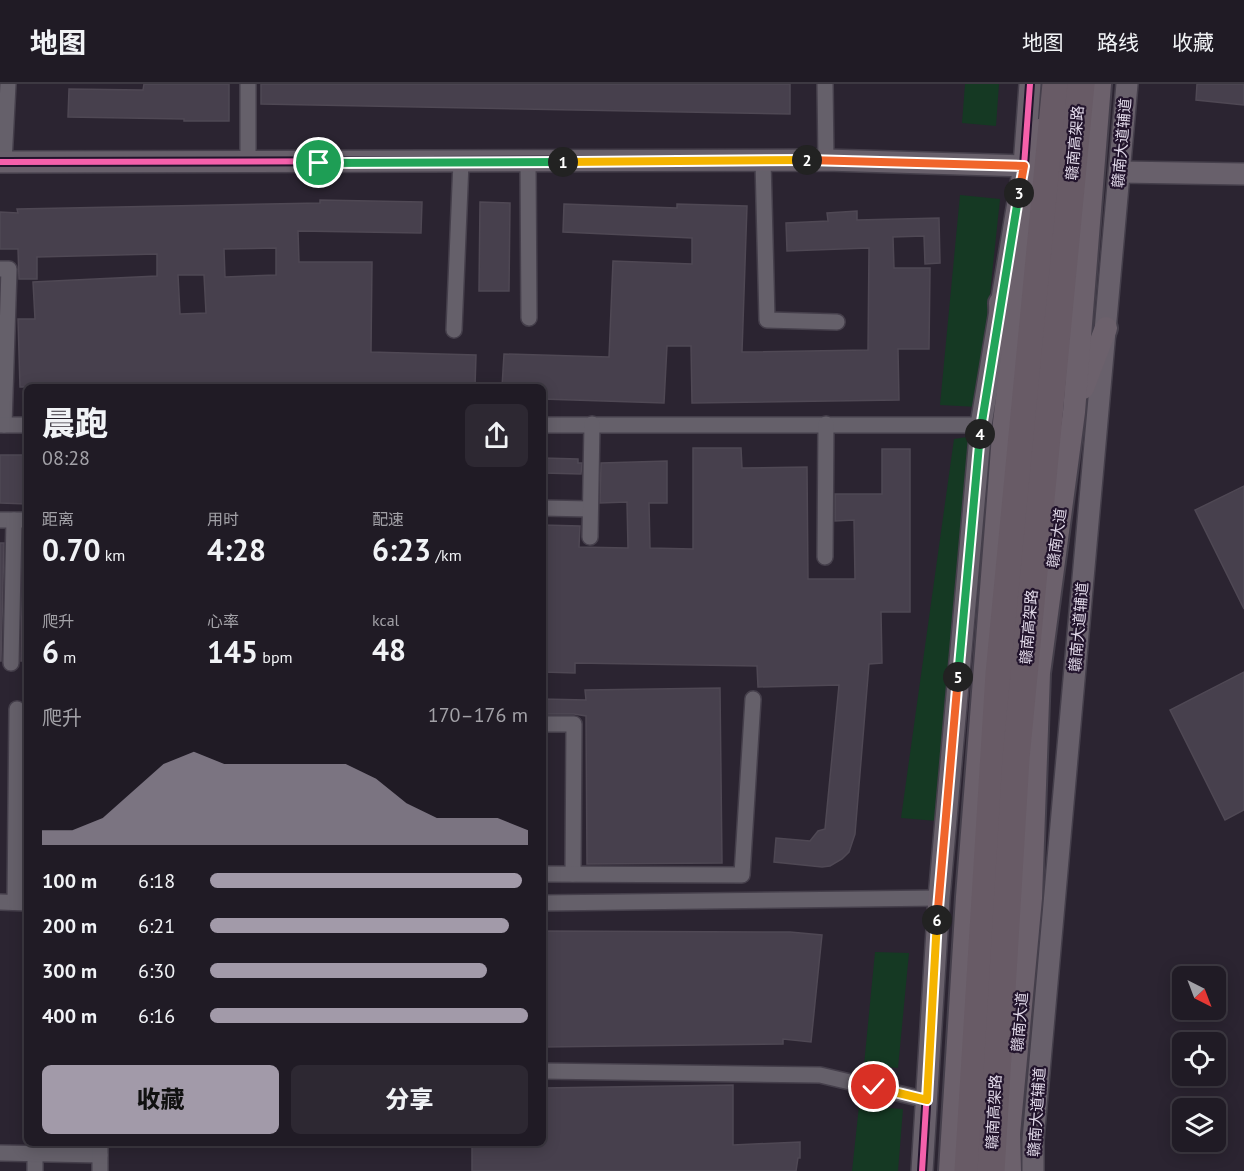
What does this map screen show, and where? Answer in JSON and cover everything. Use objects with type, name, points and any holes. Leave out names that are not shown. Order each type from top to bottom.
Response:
[{"type":"highway","name":"赣南高架路","points":[[968,1171],[999,674],[1056,84]]},
{"type":"highway","name":"赣南高架路","points":[[991,1171],[1016,759],[1081,84]]},
{"type":"main road","points":[[950,1171],[967,897],[1004,423],[1044,84]]},
{"type":"main road","name":"赣南大道","points":[[1010,1171],[1009,1134],[1031,898],[1039,673],[1074,412],[1100,84]]},
{"type":"main road","points":[[1000,303],[1004,423]]},
{"type":"main road","points":[[1074,412],[1106,328]]},
{"type":"street","points":[[8,84],[2,162],[826,160],[1024,166]]},
{"type":"street","points":[[248,84],[248,163]]},
{"type":"street","points":[[825,84],[826,160]]},
{"type":"street","points":[[922,1171],[939,898],[981,425],[1024,166],[1030,84]]},
{"type":"street","name":"赣南大道辅道","points":[[1033,1171],[1033,1140],[1127,84]]},
{"type":"street","points":[[763,161],[767,320],[837,322]]},
{"type":"street","points":[[454,330],[461,162]]},
{"type":"street","points":[[528,162],[529,318]]},
{"type":"street","points":[[1120,172],[1244,174]]},
{"type":"street","points":[[0,269],[9,269],[2,424],[24,424]]},
{"type":"street","points":[[546,424],[981,425]]},
{"type":"street","points":[[590,537],[591,424]]},
{"type":"street","points":[[825,557],[826,424]]},
{"type":"street","points":[[546,508],[590,509]]},
{"type":"street","points":[[11,663],[14,520]]},
{"type":"street","points":[[546,874],[742,875],[753,699]]},
{"type":"street","points":[[14,902],[16,709]]},
{"type":"street","points":[[546,724],[574,724],[573,874]]},
{"type":"street","points":[[546,903],[939,898]]},
{"type":"street","points":[[546,1071],[820,1075],[927,1100]]},
{"type":"street","points":[[34,1148],[34,1171]]},
{"type":"street","points":[[0,1153],[34,1148],[100,1149],[100,1171]]},
{"type":"green space","points":[[965,84],[999,84],[996,126],[962,123]]},
{"type":"green space","points":[[960,195],[1000,199],[978,407],[940,405]]},
{"type":"green space","points":[[973,436],[937,821],[901,818],[954,439]]},
{"type":"green space","points":[[875,952],[909,953],[898,1068],[864,1065]]},
{"type":"green space","points":[[859,1106],[903,1109],[898,1171],[852,1171]]},
{"type":"building","points":[[144,84],[229,84],[229,121],[68,117],[69,89],[143,90]]},
{"type":"building","points":[[261,84],[790,84],[790,114],[261,104]]},
{"type":"building","points":[[1197,84],[1244,84],[1244,105],[1196,100]]},
{"type":"building","points":[[320,200],[422,202],[421,233],[298,231],[299,262],[372,262],[371,352],[476,355],[475,384],[24,384],[24,387],[20,387],[18,319],[35,319],[33,282],[157,276],[157,254],[37,257],[37,279],[19,279],[18,249],[0,249],[0,212],[18,213],[17,209],[320,203]],"holes":[[[276,248],[276,275],[225,277],[224,249]],[[178,275],[204,275],[206,313],[180,314]]]},
{"type":"building","points":[[480,202],[510,203],[509,291],[479,291]]},
{"type":"building","points":[[564,204],[677,208],[677,204],[747,206],[742,352],[868,350],[869,248],[787,251],[786,223],[828,221],[827,213],[857,211],[857,220],[939,218],[940,263],[925,264],[924,236],[893,237],[894,268],[930,268],[929,349],[898,349],[899,400],[692,403],[691,346],[667,346],[664,403],[546,399],[546,384],[502,384],[504,354],[609,357],[613,261],[692,264],[692,238],[563,232]]},
{"type":"building","points":[[693,448],[741,448],[742,468],[807,467],[808,579],[855,579],[854,520],[835,521],[835,494],[882,494],[882,449],[910,449],[910,612],[881,612],[882,663],[869,664],[855,834],[849,852],[830,866],[774,862],[776,838],[810,841],[818,831],[825,829],[839,685],[758,687],[757,666],[575,663],[575,673],[546,672],[546,525],[580,526],[579,547],[628,548],[627,502],[600,503],[601,463],[667,461],[667,503],[649,503],[650,548],[693,549]]},
{"type":"building","points":[[0,455],[24,455],[24,504],[0,503]]},
{"type":"building","points":[[546,458],[578,459],[578,463],[582,463],[581,474],[546,473]]},
{"type":"building","points":[[1244,486],[1244,609],[1195,510]]},
{"type":"building","points":[[0,543],[4,543],[1,661],[0,661]]},
{"type":"building","points":[[23,543],[24,543],[24,661],[21,661]]},
{"type":"building","points":[[1244,672],[1244,810],[1225,820],[1170,710]]},
{"type":"building","points":[[720,688],[722,863],[587,864],[586,716],[546,714],[546,699],[586,700],[585,690]]},
{"type":"building","points":[[546,931],[790,932],[822,935],[811,1042],[783,1039],[783,1044],[546,1047]]},
{"type":"building","points":[[733,1085],[733,1145],[800,1142],[800,1158],[798,1158],[796,1171],[472,1171],[472,1146],[546,1146],[546,1088]]},
{"type":"cycle path","points":[[922,1171],[939,898],[981,425],[1024,166],[1030,84]]},
{"type":"cycle path","points":[[0,162],[826,160],[1024,166]]},
{"type":"route","points":[[319,163],[826,160],[1024,166],[981,425],[939,898],[927,1100],[874,1087]]}]
